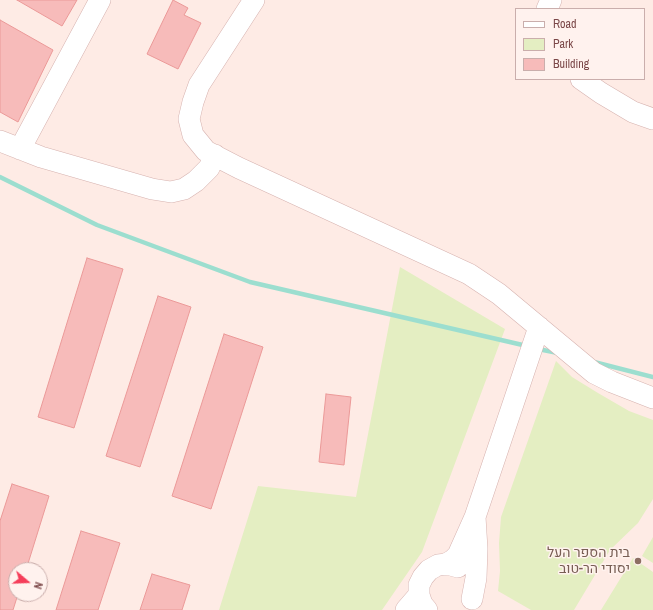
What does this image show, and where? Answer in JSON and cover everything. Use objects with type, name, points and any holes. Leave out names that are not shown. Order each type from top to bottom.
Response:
[{"type":"street","points":[[20,149],[100,0]]},
{"type":"street","points":[[254,0],[199,85],[192,102],[189,119],[193,135],[206,151],[239,168],[469,274],[500,294],[594,373],[612,382],[653,398]]},
{"type":"street","points":[[582,80],[633,112],[653,119]]},
{"type":"street","points":[[0,140],[41,157],[152,190],[171,192],[184,189],[196,181],[209,168],[215,155]]},
{"type":"street","points":[[444,565],[458,555],[475,517],[539,327]]},
{"type":"street","points":[[468,604],[476,578],[475,517]]},
{"type":"street","points":[[406,610],[423,602],[419,585],[423,577],[438,565],[456,566],[464,571],[470,580],[473,590],[468,604]]},
{"type":"green space","points":[[400,267],[505,329],[422,552],[382,610],[219,610],[258,486],[356,497]]},
{"type":"green space","points":[[556,361],[572,377],[598,393],[629,411],[653,420],[653,499],[638,523],[610,550],[574,610],[531,610],[498,591],[501,517]]},
{"type":"green space","points":[[653,537],[653,563],[642,556]]},
{"type":"green space","points":[[633,558],[653,572],[653,610],[601,610]]},
{"type":"building","points":[[17,0],[77,0],[62,26]]},
{"type":"building","points":[[173,0],[188,8],[184,15],[201,23],[178,69],[147,54]]},
{"type":"building","points":[[0,20],[53,50],[18,122],[0,112]]},
{"type":"building","points":[[87,258],[123,269],[74,428],[38,417]]},
{"type":"building","points":[[158,296],[191,307],[140,467],[106,456]]},
{"type":"building","points":[[224,334],[263,347],[211,509],[172,496]]},
{"type":"building","points":[[326,394],[351,397],[344,465],[319,462]]},
{"type":"building","points":[[12,484],[49,496],[28,562],[8,562],[8,602],[16,602],[13,610],[0,610],[0,521]]},
{"type":"building","points":[[81,531],[120,543],[98,610],[56,610]]},
{"type":"building","points":[[152,574],[190,585],[182,610],[140,610]]},
{"type":"waterway","points":[[0,177],[97,225],[250,282],[527,346]]},
{"type":"waterway","points":[[538,349],[558,353]]},
{"type":"waterway","points":[[594,362],[653,377]]},
{"type":"place","name":"בית הספר העל יסודי הר-טוב","points":[[638,561]]}]
